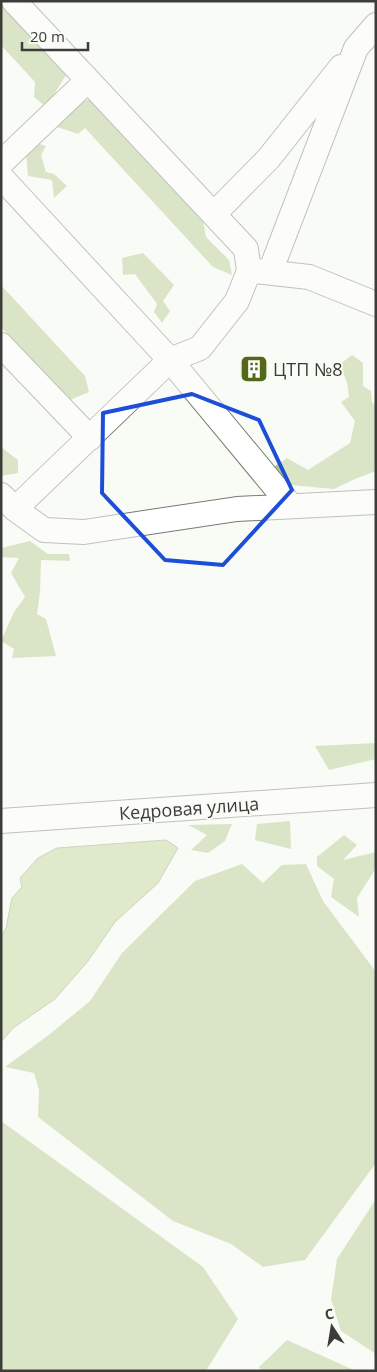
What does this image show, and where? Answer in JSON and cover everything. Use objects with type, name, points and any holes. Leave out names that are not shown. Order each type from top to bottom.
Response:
[{"type":"street","points":[[14,1],[246,249],[259,272]]},
{"type":"street","points":[[214,214],[269,158],[376,25]]},
{"type":"street","points":[[356,48],[259,272],[237,301],[200,348],[170,360],[90,438],[8,502],[44,530],[84,532],[237,509],[376,502]]},
{"type":"street","points":[[1,163],[88,80]]},
{"type":"street","points":[[1,176],[170,360],[291,506]]},
{"type":"street","points":[[259,272],[309,276],[376,304]]},
{"type":"street","points":[[1,345],[90,438]]},
{"type":"street","name":"Кедровая улица","points":[[1,821],[376,795]]},
{"type":"highlighted area","points":[[192,394],[259,420],[292,490],[223,565],[165,560],[102,493],[103,413]]},
{"type":"shaded area","points":[[1,1],[68,72],[46,107],[34,97],[35,82],[1,45]]},
{"type":"shaded area","points":[[92,98],[202,215],[206,237],[229,260],[232,275],[213,267],[85,128],[78,134],[57,127],[75,105]]},
{"type":"shaded area","points":[[34,142],[46,146],[41,155],[46,172],[54,174],[67,186],[54,198],[52,180],[28,176],[26,153]]},
{"type":"shaded area","points":[[143,253],[174,285],[163,301],[170,311],[162,323],[154,312],[157,304],[135,274],[123,275],[122,258]]},
{"type":"shaded area","points":[[1,285],[85,376],[89,392],[70,400],[1,327]]},
{"type":"shaded area","points":[[352,355],[363,363],[363,386],[371,391],[372,402],[376,406],[376,471],[334,489],[291,485],[272,468],[287,458],[308,470],[350,443],[355,421],[341,402],[349,397],[347,383],[340,364]]},
{"type":"shaded area","points":[[1,447],[18,460],[18,473],[1,476]]},
{"type":"shaded area","points":[[30,541],[48,554],[69,554],[70,561],[41,560],[37,614],[46,619],[56,656],[12,658],[14,649],[1,641],[14,612],[25,597],[11,573],[19,558],[1,557],[1,548]]},
{"type":"shaded area","points":[[376,743],[376,759],[329,770],[315,746]]},
{"type":"shaded area","points":[[290,821],[291,849],[255,840],[257,824]]},
{"type":"shaded area","points":[[232,824],[225,841],[208,853],[191,850],[207,835],[188,825]]},
{"type":"shaded area","points":[[344,835],[357,845],[343,860],[376,852],[376,868],[357,898],[359,917],[331,897],[334,879],[317,866],[317,857]]},
{"type":"shaded area","points":[[166,840],[178,848],[158,883],[115,922],[88,961],[55,999],[13,1028],[1,1042],[1,937],[6,928],[12,898],[22,887],[20,878],[38,858],[57,848]]},
{"type":"shaded area","points":[[242,864],[263,883],[282,865],[306,864],[323,901],[376,972],[376,1163],[305,1260],[263,1267],[231,1244],[173,1221],[38,1117],[39,1090],[34,1073],[5,1067],[50,1034],[90,1001],[122,953],[195,881]]},
{"type":"shaded area","points":[[1,1121],[203,1267],[238,1319],[206,1371],[1,1371]]},
{"type":"shaded area","points":[[376,1199],[376,1354],[341,1331],[331,1299],[337,1259]]},
{"type":"shaded area","points":[[287,1340],[356,1371],[262,1371],[259,1367]]},
{"type":"place","name":"ЦТП №8","points":[[254,369]]}]
